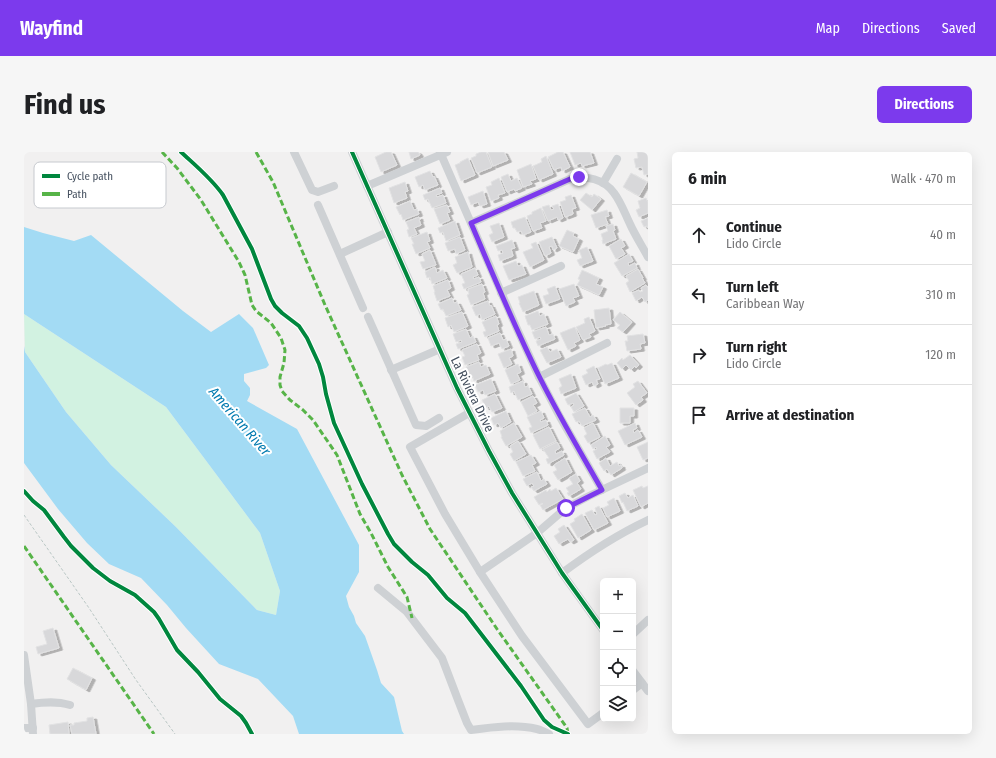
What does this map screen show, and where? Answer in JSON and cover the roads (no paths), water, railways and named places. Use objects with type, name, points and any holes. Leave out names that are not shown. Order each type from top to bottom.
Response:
[{"type":"street","points":[[294,152],[312,190],[318,192],[334,186]]},
{"type":"street","name":"La Riviera Drive","points":[[352,152],[440,349],[489,451],[512,493],[562,574],[600,626]]},
{"type":"street","points":[[367,186],[442,153],[501,293],[540,377],[560,417],[602,490]]},
{"type":"street","points":[[603,183],[617,159]]},
{"type":"street","points":[[471,223],[570,179],[584,177],[603,183],[612,190],[648,255]]},
{"type":"street","points":[[318,205],[363,308]]},
{"type":"street","points":[[340,254],[388,232]]},
{"type":"street","points":[[501,293],[561,266]]},
{"type":"street","points":[[368,317],[416,425],[426,426],[439,418]]},
{"type":"street","points":[[540,377],[607,343]]},
{"type":"street","points":[[391,370],[440,349]]},
{"type":"street","points":[[469,412],[410,447],[445,514],[480,572],[522,636],[588,724],[600,715]]},
{"type":"street","points":[[480,572],[537,533],[566,508],[648,468]]},
{"type":"street","points":[[562,574],[609,540],[648,520]]},
{"type":"street","points":[[378,588],[407,612],[442,658],[471,732],[496,726],[538,729],[549,734]]},
{"type":"street","points":[[636,631],[648,620]]},
{"type":"street","points":[[24,655],[33,731],[24,728]]},
{"type":"street","points":[[636,675],[648,691]]},
{"type":"street","points":[[636,688],[642,683]]},
{"type":"street","points":[[31,704],[57,702],[70,705]]},
{"type":"water","name":"American River","points":[[24,227],[74,241],[91,235],[183,311],[211,332],[239,314],[253,328],[269,365],[266,368],[244,374],[244,381],[250,388],[250,395],[247,401],[297,429],[359,545],[359,572],[346,596],[356,623],[365,636],[381,683],[394,697],[404,734],[299,734],[293,716],[258,679],[219,664],[141,578],[109,564],[87,543],[58,509],[24,463],[24,346],[25,352],[66,412],[111,465],[176,527],[257,610],[276,615],[280,591],[260,533],[166,407],[24,314]]}]
